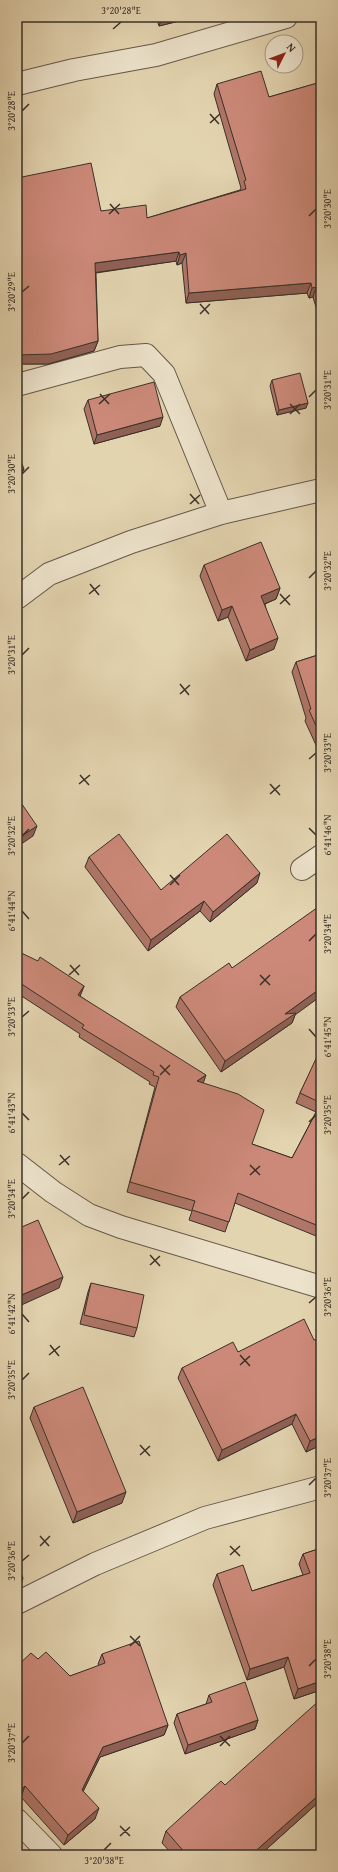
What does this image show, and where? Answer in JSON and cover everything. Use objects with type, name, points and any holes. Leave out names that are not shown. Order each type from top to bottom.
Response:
[{"type":"street","points":[[17,84],[74,70],[156,55],[286,17]]},
{"type":"street","points":[[17,385],[120,357],[146,355],[164,374],[221,514]]},
{"type":"street","points":[[17,598],[49,574],[131,542],[221,514],[321,490]]},
{"type":"street","points":[[302,869],[321,856]]},
{"type":"street","points":[[17,1164],[52,1192],[89,1215],[121,1227],[321,1287]]},
{"type":"street","points":[[17,1603],[95,1564],[205,1518],[321,1487]]},
{"type":"street","points":[[17,1820],[51,1855]]},
{"type":"building","points":[[261,71],[269,97],[321,82],[321,302],[316,287],[312,288],[311,283],[189,293],[186,253],[180,255],[179,252],[95,263],[98,341],[51,354],[17,355],[17,178],[91,163],[101,211],[146,205],[147,218],[246,189],[244,181],[246,180],[217,84]]},
{"type":"building","points":[[300,373],[308,403],[279,410],[272,380]]},
{"type":"building","points":[[154,382],[163,417],[97,435],[88,400]]},
{"type":"building","points":[[17,451],[24,469],[17,471]]},
{"type":"building","points":[[261,542],[280,588],[261,596],[278,638],[250,650],[232,606],[222,610],[204,565]]},
{"type":"building","points":[[321,654],[321,737],[309,710],[311,709],[296,662]]},
{"type":"building","points":[[17,797],[37,826],[17,839]]},
{"type":"building","points":[[119,834],[161,890],[227,834],[260,873],[213,912],[204,901],[151,940],[89,857]]},
{"type":"building","points":[[321,905],[321,988],[285,1014],[296,1013],[225,1061],[180,997],[229,963],[232,968]]},
{"type":"building","points":[[17,951],[38,961],[40,957],[84,986],[78,995],[206,1075],[197,1081],[238,1094],[264,1110],[252,1144],[292,1158],[321,1103],[321,1227],[238,1193],[229,1222],[192,1210],[195,1201],[130,1182],[159,1077],[153,1075],[154,1072],[82,1028],[84,1025],[17,981]]},
{"type":"building","points":[[320,1050],[321,1050],[321,1103],[300,1093]]},
{"type":"building","points":[[38,1220],[63,1277],[17,1297],[17,1229]]},
{"type":"building","points":[[91,1283],[144,1295],[137,1328],[84,1315]]},
{"type":"building","points":[[304,1319],[314,1340],[321,1340],[321,1436],[310,1441],[296,1414],[222,1450],[182,1368],[233,1342],[238,1352]]},
{"type":"building","points":[[83,1387],[126,1492],[77,1512],[34,1407]]},
{"type":"building","points":[[321,1548],[321,1681],[298,1689],[288,1657],[250,1669],[217,1574],[243,1565],[252,1591],[310,1573],[303,1554]]},
{"type":"building","points":[[17,1563],[23,1578],[17,1582]]},
{"type":"building","points":[[139,1641],[168,1725],[103,1747],[82,1790],[99,1808],[68,1835],[25,1786],[17,1793],[17,1666],[31,1653],[38,1659],[46,1652],[70,1676],[105,1663],[102,1654]]},
{"type":"building","points":[[245,1682],[258,1720],[188,1745],[177,1714],[212,1702],[209,1695]]},
{"type":"building","points":[[321,1699],[321,1793],[251,1855],[187,1855],[166,1831],[221,1781],[225,1785]]}]
